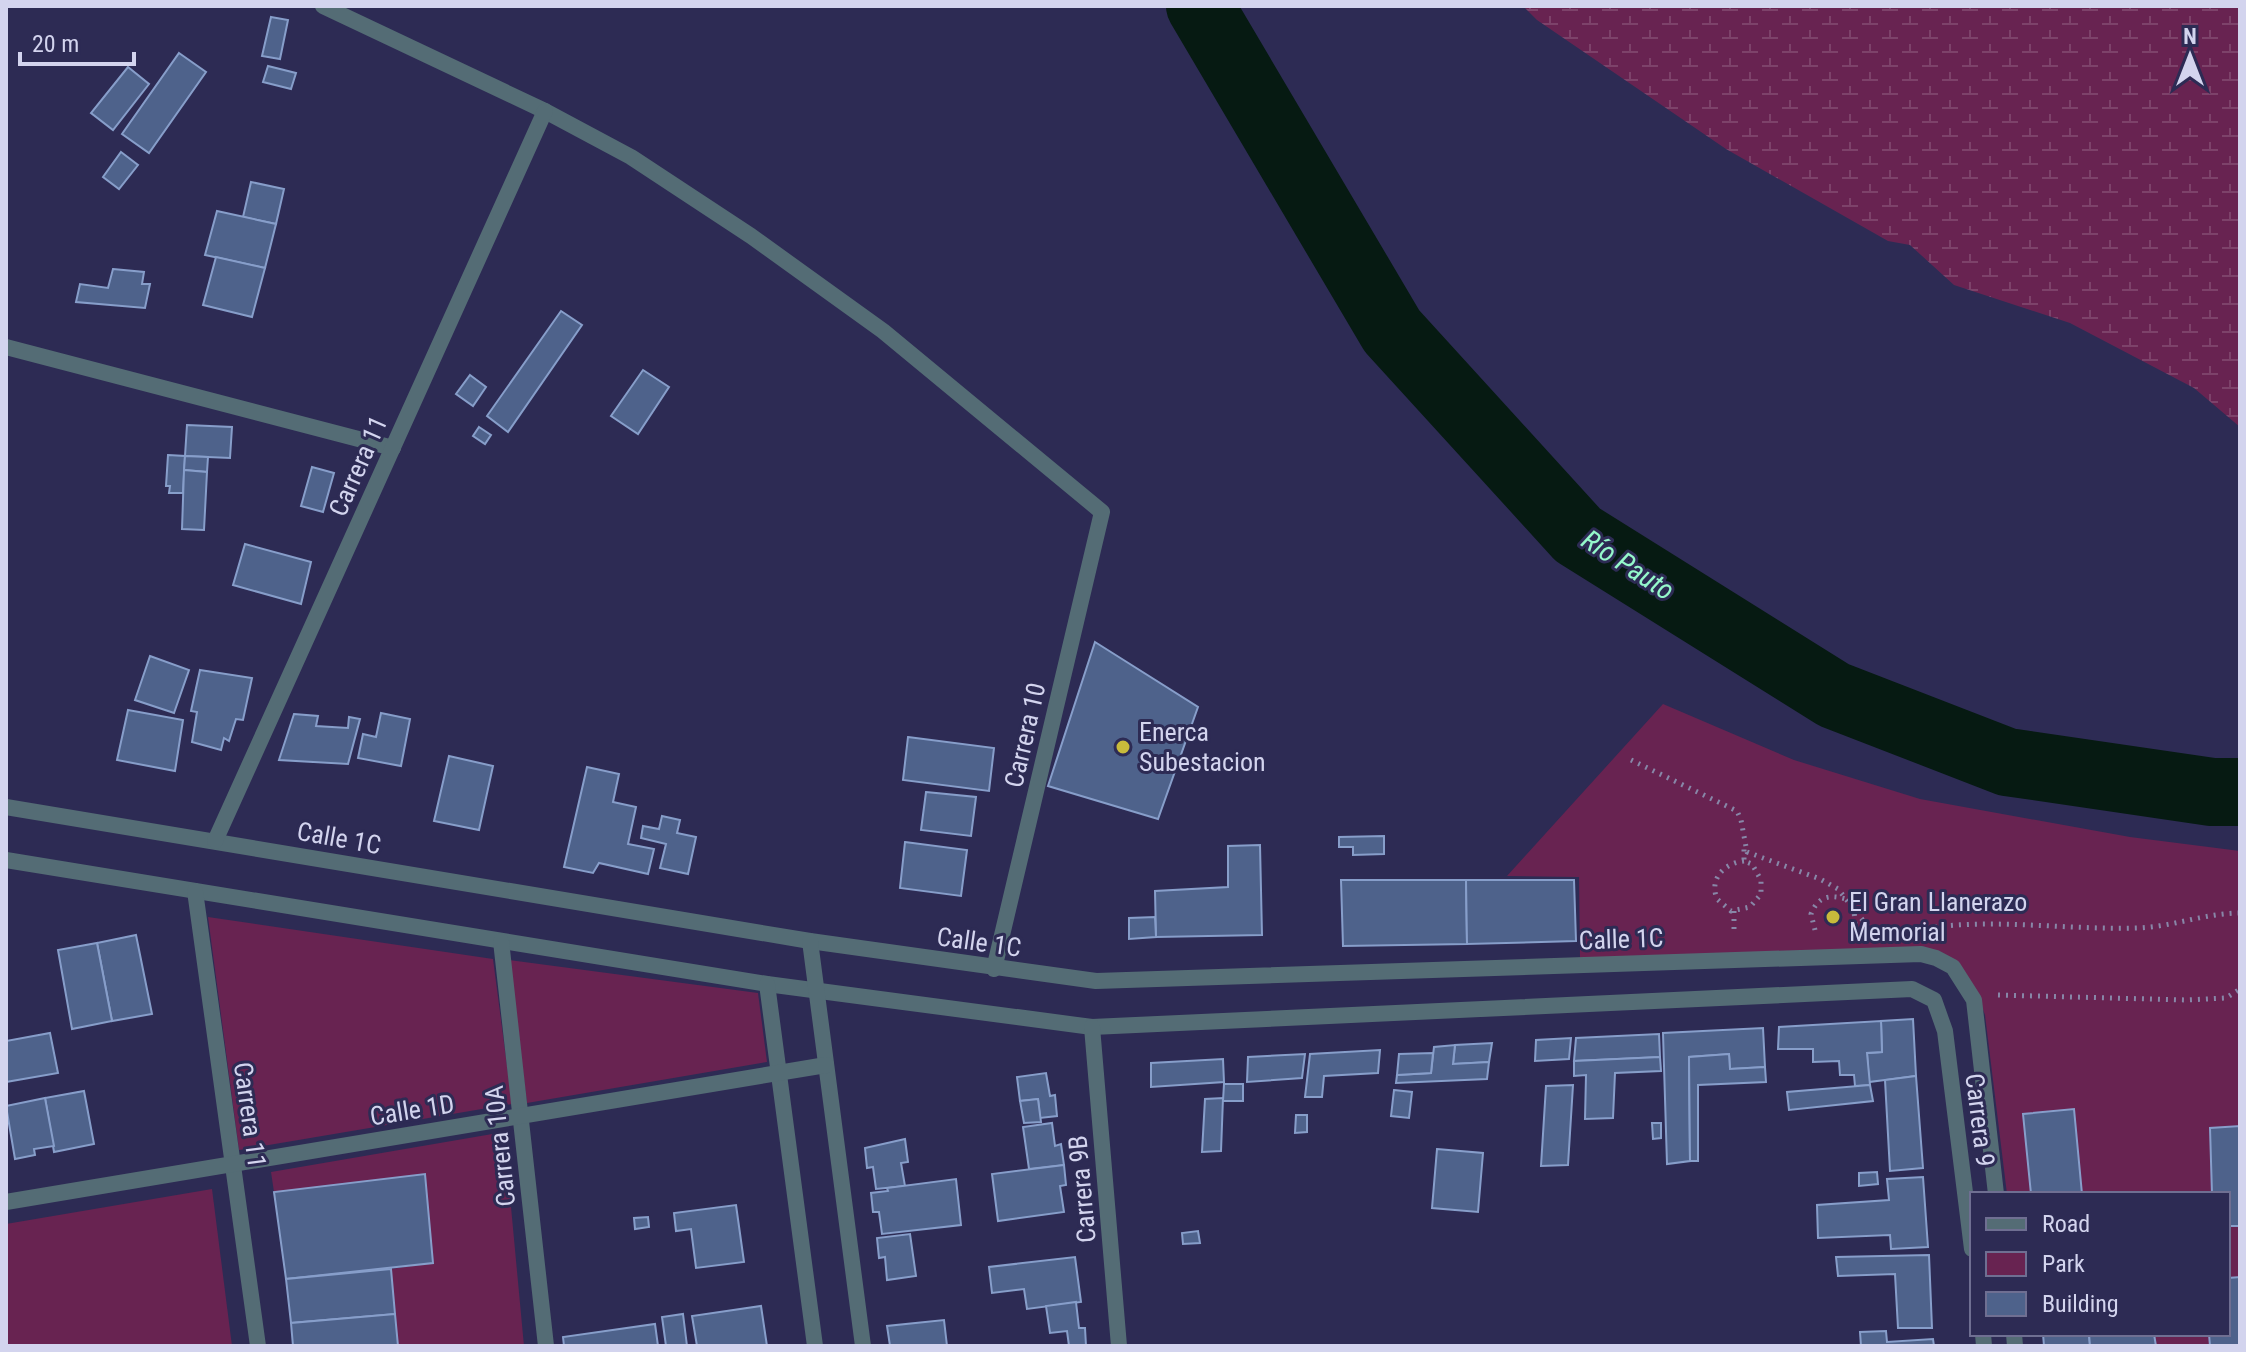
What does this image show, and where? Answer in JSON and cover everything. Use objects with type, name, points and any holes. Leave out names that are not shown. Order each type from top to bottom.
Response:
[{"type":"street","points":[[323,6],[545,111]]},
{"type":"street","name":"Carrera 11","points":[[215,841],[545,111]]},
{"type":"street","name":"Carrera 10","points":[[545,111],[631,157],[751,236],[883,331],[1102,512],[994,969]]},
{"type":"street","points":[[6,347],[393,448]]},
{"type":"street","name":"Calle 1C","points":[[6,807],[810,941],[1096,981],[1841,955],[1921,954],[1953,967]]},
{"type":"street","points":[[6,860],[767,984],[1092,1027]]},
{"type":"street","name":"Carrera 11","points":[[195,891],[258,1346]]},
{"type":"street","name":"Carrera 10A","points":[[501,941],[546,1346]]},
{"type":"street","points":[[810,941],[863,1346]]},
{"type":"street","name":"Carrera 9","points":[[1953,967],[1974,1000],[1996,1192]]},
{"type":"street","points":[[767,984],[815,1346]]},
{"type":"street","name":"Carrera 9","points":[[1092,1027],[1912,989],[1934,1000],[1945,1031],[1970,1233]]},
{"type":"street","name":"Carrera 9B","points":[[1092,1027],[1119,1346]]},
{"type":"street","name":"Calle 1D","points":[[6,1202],[826,1065]]},
{"type":"path","points":[[1631,760],[1737,811],[1741,820],[1744,861]]},
{"type":"path","points":[[1744,847],[1752,855],[1820,879],[1838,889],[1867,926],[1875,930]]},
{"type":"path","points":[[1744,861],[1752,864],[1759,873],[1761,894],[1750,907],[1731,911],[1717,899],[1715,882],[1728,865],[1744,861]]},
{"type":"path","points":[[1821,936],[1811,918],[1817,903],[1830,896],[1850,903]]},
{"type":"path","points":[[1845,937],[1855,923],[1850,903]]},
{"type":"path","points":[[1922,929],[1966,924],[2139,928],[2240,913]]},
{"type":"path","points":[[1974,1000],[1995,995],[2210,1000],[2226,998],[2240,989]]},
{"type":"green space","points":[[1523,6],[2240,6],[2240,427],[2194,388],[2070,323],[1954,285],[1910,245],[1888,241],[1726,149],[1537,20]]},
{"type":"green space","points":[[1663,704],[1794,760],[1920,799],[2130,837],[2240,851],[2240,1126],[2210,1128],[2212,1192],[2082,1192],[2074,1109],[2023,1114],[2031,1192],[2007,1192],[1985,1015],[1973,987],[1961,969],[1946,955],[1938,951],[1580,958],[1579,877],[1507,876]]},
{"type":"green space","points":[[208,917],[493,959],[512,1104],[239,1150]]},
{"type":"green space","points":[[509,960],[758,993],[767,1062],[527,1103]]},
{"type":"green space","points":[[504,1132],[524,1346],[398,1346],[391,1269],[433,1263],[424,1174],[274,1192],[271,1172]]},
{"type":"green space","points":[[212,1189],[232,1346],[6,1346],[6,1224]]},
{"type":"green space","points":[[2230,1226],[2240,1226],[2240,1277],[2230,1278]]},
{"type":"green space","points":[[2154,1336],[2209,1336],[2210,1346],[2156,1346]]},
{"type":"building","points":[[271,17],[288,20],[280,59],[262,56]]},
{"type":"building","points":[[179,53],[206,72],[149,153],[122,134]]},
{"type":"building","points":[[268,66],[296,73],[291,89],[263,82]]},
{"type":"building","points":[[128,67],[149,84],[113,130],[91,113]]},
{"type":"building","points":[[121,152],[138,165],[119,189],[103,177]]},
{"type":"building","points":[[251,182],[284,189],[276,224],[243,217]]},
{"type":"building","points":[[217,211],[276,224],[265,268],[205,255]]},
{"type":"building","points":[[216,257],[265,268],[252,317],[203,305]]},
{"type":"building","points":[[113,269],[144,272],[142,284],[150,284],[145,308],[76,302],[80,284],[108,288]]},
{"type":"building","points":[[561,311],[582,325],[508,432],[487,416]]},
{"type":"building","points":[[643,370],[669,387],[638,434],[611,416]]},
{"type":"building","points":[[470,375],[486,387],[473,406],[456,394]]},
{"type":"building","points":[[187,425],[232,427],[230,458],[185,456]]},
{"type":"building","points":[[479,427],[491,435],[485,444],[473,436]]},
{"type":"building","points":[[168,455],[185,456],[183,493],[169,493],[170,486],[166,486]]},
{"type":"building","points":[[185,456],[208,457],[207,472],[184,470]]},
{"type":"building","points":[[312,467],[334,473],[323,512],[301,506]]},
{"type":"building","points":[[184,470],[207,472],[204,530],[182,529]]},
{"type":"building","points":[[245,544],[311,562],[301,604],[233,585]]},
{"type":"building","name":"Enerca Subestacion","points":[[1095,642],[1198,707],[1158,819],[1048,786]]},
{"type":"building","points":[[150,656],[189,670],[174,713],[135,700]]},
{"type":"building","points":[[200,670],[252,678],[243,720],[236,719],[229,741],[224,738],[221,750],[192,742],[197,712],[191,711]]},
{"type":"building","points":[[128,710],[183,720],[175,771],[117,760]]},
{"type":"building","points":[[381,713],[410,719],[401,766],[358,758],[363,734],[376,737]]},
{"type":"building","points":[[294,714],[318,716],[316,726],[348,728],[349,717],[360,719],[348,764],[279,760]]},
{"type":"building","points":[[908,737],[994,748],[989,791],[903,780]]},
{"type":"building","points":[[449,756],[493,766],[479,830],[434,821]]},
{"type":"building","points":[[587,767],[619,774],[613,802],[636,807],[628,844],[654,849],[648,874],[599,863],[593,873],[564,867]]},
{"type":"building","points":[[926,792],[976,797],[971,836],[921,830]]},
{"type":"building","points":[[662,816],[680,820],[677,833],[696,837],[688,874],[660,868],[666,844],[641,838],[643,826],[659,829]]},
{"type":"building","points":[[1384,836],[1384,854],[1353,855],[1353,847],[1339,847],[1339,837]]},
{"type":"building","points":[[905,842],[967,850],[961,896],[900,888]]},
{"type":"building","points":[[1260,845],[1262,935],[1156,937],[1155,891],[1228,887],[1228,846]]},
{"type":"building","points":[[1341,880],[1466,880],[1467,944],[1343,946]]},
{"type":"building","points":[[1466,880],[1574,880],[1576,941],[1467,944]]},
{"type":"building","points":[[1155,917],[1156,937],[1129,939],[1129,918]]},
{"type":"building","points":[[136,935],[152,1014],[112,1021],[97,943]]},
{"type":"building","points":[[97,943],[112,1021],[72,1029],[58,950]]},
{"type":"building","points":[[1913,1019],[1916,1076],[1869,1082],[1867,1053],[1882,1052],[1881,1021]]},
{"type":"building","points":[[1881,1021],[1882,1052],[1867,1053],[1870,1085],[1855,1086],[1854,1075],[1840,1075],[1839,1061],[1813,1062],[1813,1049],[1778,1049],[1779,1027]]},
{"type":"building","points":[[1763,1028],[1765,1067],[1730,1069],[1729,1054],[1689,1057],[1690,1161],[1667,1164],[1663,1033]]},
{"type":"building","points":[[50,1033],[58,1073],[6,1082],[6,1041]]},
{"type":"building","points":[[1659,1034],[1660,1057],[1574,1061],[1576,1038]]},
{"type":"building","points":[[1571,1038],[1569,1059],[1535,1061],[1536,1040]]},
{"type":"building","points":[[1492,1043],[1489,1062],[1453,1064],[1455,1045]]},
{"type":"building","points":[[1455,1045],[1453,1064],[1489,1062],[1487,1079],[1396,1083],[1397,1075],[1431,1073],[1434,1047]]},
{"type":"building","points":[[1380,1050],[1378,1073],[1324,1076],[1322,1097],[1305,1097],[1310,1054]]},
{"type":"building","points":[[1433,1053],[1431,1073],[1397,1075],[1399,1054]]},
{"type":"building","points":[[1305,1054],[1302,1078],[1247,1082],[1248,1057]]},
{"type":"building","points":[[1729,1054],[1730,1069],[1765,1067],[1766,1082],[1698,1085],[1698,1161],[1690,1161],[1689,1057]]},
{"type":"building","points":[[1660,1057],[1661,1071],[1615,1073],[1613,1118],[1585,1119],[1586,1075],[1574,1076],[1574,1061]]},
{"type":"building","points":[[1223,1059],[1224,1082],[1151,1087],[1151,1063]]},
{"type":"building","points":[[1046,1073],[1050,1096],[1055,1095],[1057,1116],[1040,1118],[1038,1099],[1020,1101],[1017,1077]]},
{"type":"building","points":[[1916,1076],[1923,1168],[1890,1171],[1885,1080]]},
{"type":"building","points":[[1224,1084],[1243,1084],[1243,1101],[1223,1101]]},
{"type":"building","points":[[1573,1085],[1568,1165],[1541,1166],[1546,1086]]},
{"type":"building","points":[[1870,1085],[1873,1101],[1789,1110],[1787,1092]]},
{"type":"building","points":[[1394,1090],[1412,1092],[1409,1118],[1391,1116]]},
{"type":"building","points":[[84,1091],[94,1144],[54,1152],[45,1098]]},
{"type":"building","points":[[45,1098],[54,1146],[34,1149],[35,1155],[15,1159],[6,1106]]},
{"type":"building","points":[[1223,1098],[1221,1151],[1202,1152],[1205,1099]]},
{"type":"building","points":[[1038,1099],[1041,1122],[1024,1123],[1020,1101]]},
{"type":"building","points":[[2074,1109],[2082,1192],[2031,1192],[2023,1114]]},
{"type":"building","points":[[1296,1115],[1307,1115],[1307,1132],[1295,1133]]},
{"type":"building","points":[[1052,1123],[1055,1146],[1061,1144],[1064,1165],[1029,1169],[1023,1127]]},
{"type":"building","points":[[1652,1123],[1661,1123],[1661,1138],[1653,1139]]},
{"type":"building","points":[[2240,1126],[2240,1226],[2230,1226],[2230,1192],[2212,1192],[2210,1128]]},
{"type":"building","points":[[905,1139],[908,1162],[901,1163],[905,1186],[876,1189],[873,1167],[867,1168],[865,1148]]},
{"type":"building","points":[[1437,1149],[1483,1153],[1478,1212],[1432,1208]]},
{"type":"building","points":[[1064,1165],[1066,1185],[1060,1186],[1064,1212],[998,1221],[992,1174]]},
{"type":"building","points":[[1877,1172],[1878,1184],[1859,1186],[1859,1173]]},
{"type":"building","points":[[425,1174],[433,1263],[286,1279],[274,1192]]},
{"type":"building","points":[[1923,1177],[1928,1247],[1891,1249],[1890,1235],[1818,1238],[1817,1205],[1889,1200],[1887,1179]]},
{"type":"building","points":[[956,1179],[961,1225],[882,1234],[879,1212],[873,1212],[871,1193]]},
{"type":"building","points":[[736,1205],[744,1262],[696,1268],[691,1229],[676,1231],[674,1213]]},
{"type":"building","points":[[648,1217],[649,1227],[635,1229],[634,1218]]},
{"type":"building","points":[[1198,1231],[1200,1243],[1183,1244],[1182,1233]]},
{"type":"building","points":[[910,1234],[916,1276],[887,1280],[885,1257],[879,1258],[877,1238]]},
{"type":"building","points":[[1929,1255],[1932,1328],[1898,1328],[1895,1274],[1838,1276],[1836,1257]]},
{"type":"building","points":[[1075,1257],[1081,1302],[1027,1309],[1024,1289],[992,1293],[989,1267]]},
{"type":"building","points":[[391,1269],[395,1314],[291,1323],[286,1279]]},
{"type":"building","points":[[2240,1277],[2240,1346],[2210,1346],[2209,1336],[2230,1336],[2230,1278]]},
{"type":"building","points":[[1076,1302],[1079,1328],[1085,1328],[1086,1346],[1069,1346],[1067,1331],[1050,1333],[1046,1306]]},
{"type":"building","points":[[761,1306],[767,1346],[697,1346],[692,1316]]},
{"type":"building","points":[[395,1314],[398,1346],[293,1346],[291,1323]]},
{"type":"building","points":[[683,1314],[687,1346],[666,1346],[662,1317]]},
{"type":"building","points":[[944,1320],[947,1346],[890,1346],[887,1326]]},
{"type":"building","points":[[655,1324],[658,1346],[564,1346],[563,1337]]},
{"type":"building","points":[[1886,1331],[1887,1342],[1933,1339],[1934,1346],[1861,1346],[1860,1332]]},
{"type":"building","points":[[2043,1336],[2089,1336],[2090,1346],[2044,1346]]},
{"type":"building","points":[[2089,1336],[2154,1336],[2156,1346],[2090,1346]]},
{"type":"waterway","name":"Río Pauto","points":[[1200,6],[1392,331],[1578,535],[1834,695],[2007,762],[2212,792],[2240,792]]},
{"type":"place","name":"Enerca Subestacion","points":[[1123,747]]},
{"type":"place","name":"El Gran Llanerazo Memorial","points":[[1833,917]]}]
